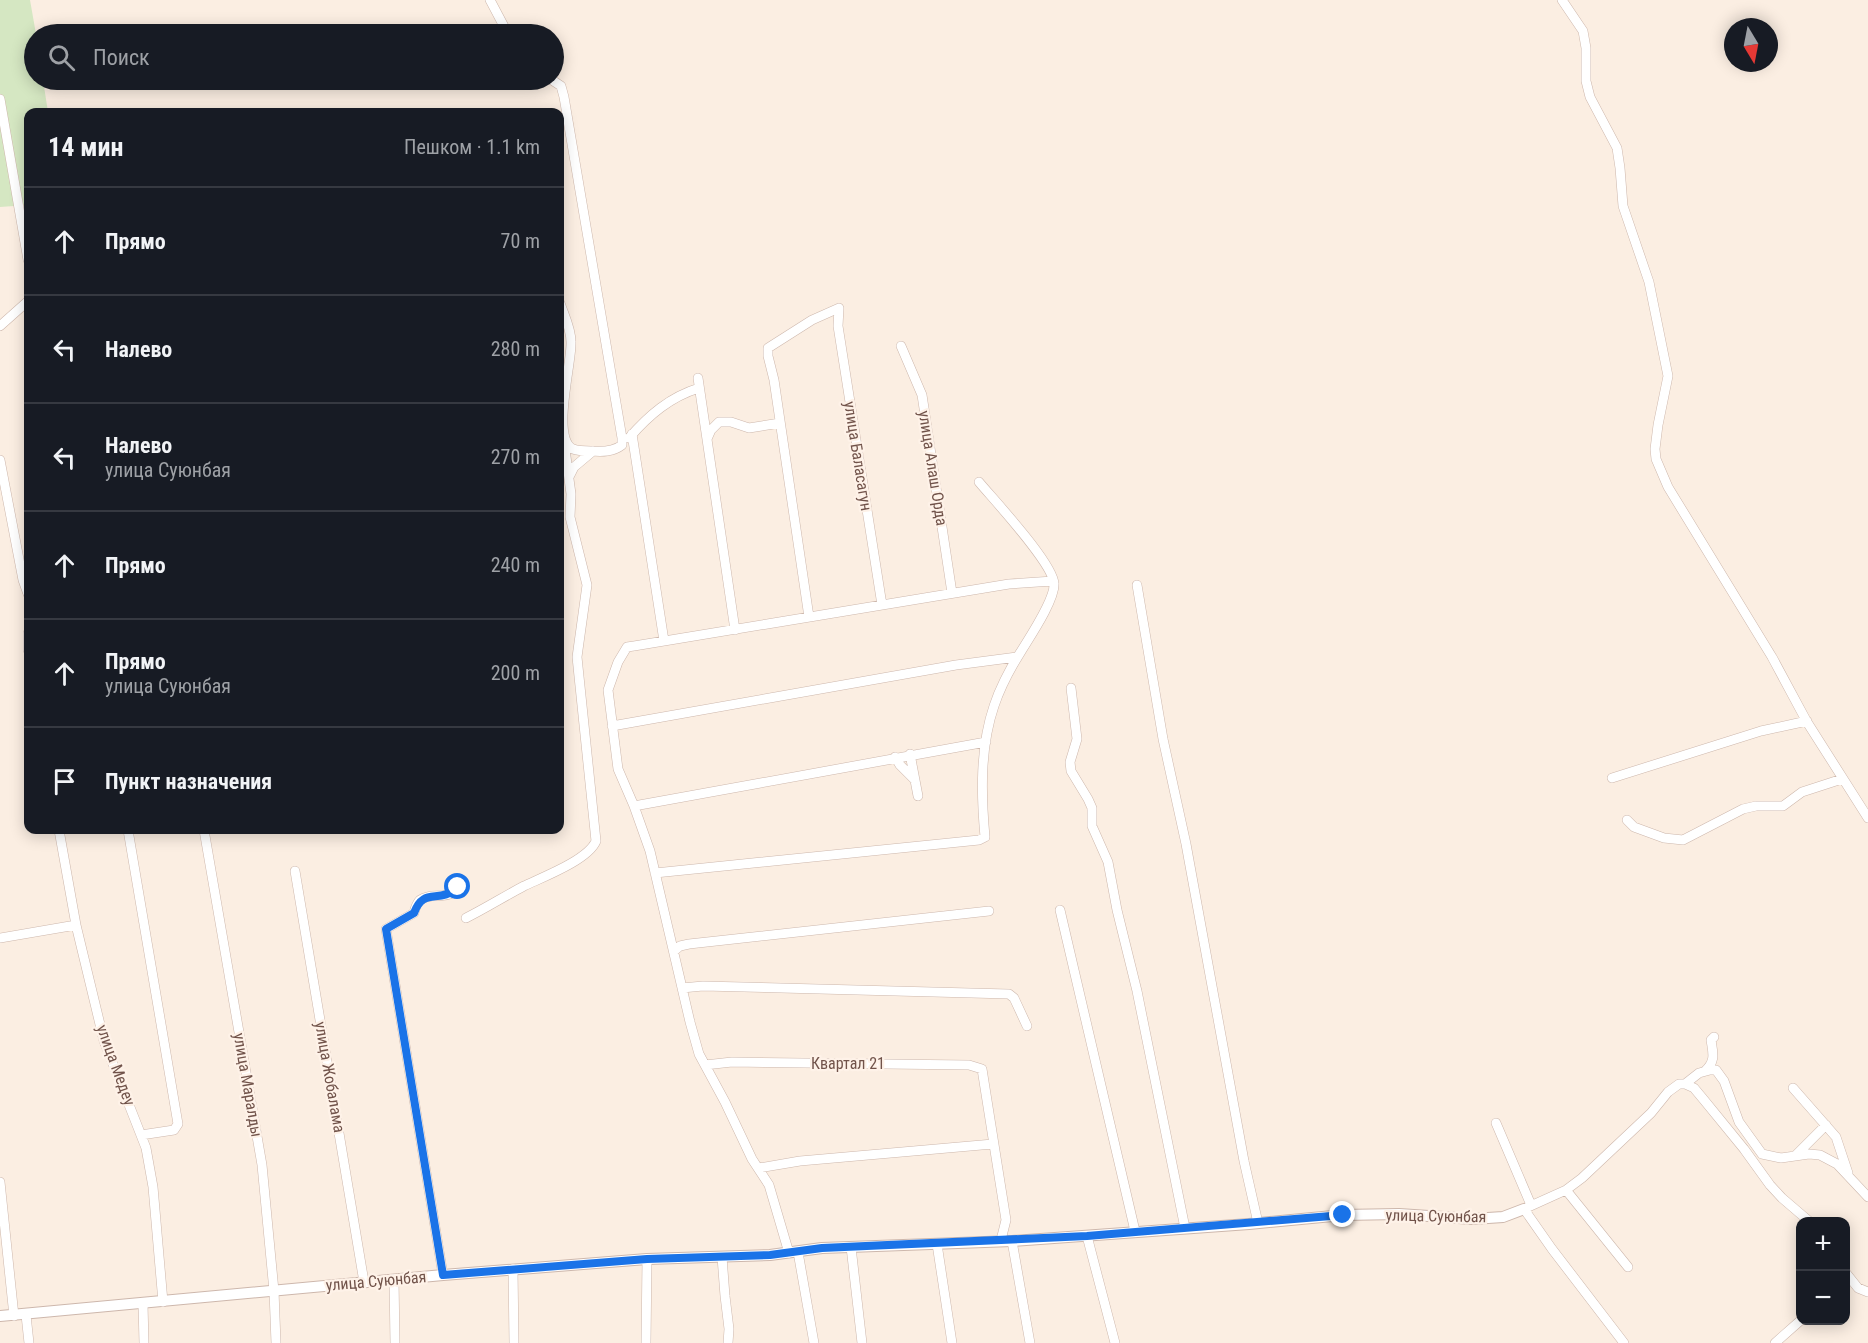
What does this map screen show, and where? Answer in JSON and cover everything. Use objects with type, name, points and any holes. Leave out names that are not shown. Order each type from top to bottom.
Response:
[{"type":"street","points":[[490,0],[503,24]]},
{"type":"street","points":[[1562,0],[1583,31],[1586,48],[1586,81],[1590,97],[1617,148],[1623,206],[1649,282],[1666,364],[1667,386],[1658,425],[1656,459],[1668,487],[1772,657],[1842,779],[1868,818]]},
{"type":"street","points":[[562,90],[622,445]]},
{"type":"street","points":[[0,99],[24,237]]},
{"type":"street","points":[[0,326],[24,305]]},
{"type":"street","name":"улица Баласагун","points":[[780,423],[768,348],[812,320],[839,308],[838,326],[882,605]]},
{"type":"street","points":[[564,314],[571,341],[564,400]]},
{"type":"street","name":"улица Алаш Орда","points":[[901,346],[922,394],[952,593]]},
{"type":"street","points":[[566,440],[574,449],[608,452],[618,449],[658,409],[698,383],[735,630]]},
{"type":"street","points":[[707,439],[711,430],[719,422],[731,422],[750,428],[780,423],[809,617]]},
{"type":"street","points":[[466,918],[563,868],[594,846],[596,841],[577,657],[587,585],[570,517],[564,429]]},
{"type":"street","points":[[632,434],[664,641]]},
{"type":"street","points":[[569,477],[574,467],[593,451]]},
{"type":"street","points":[[0,460],[24,583]]},
{"type":"street","points":[[655,873],[985,837],[982,787],[986,742],[994,704],[1053,592],[1053,581],[1044,562],[979,482]]},
{"type":"street","points":[[814,1343],[793,1252],[769,1185],[752,1159],[699,1054],[650,851],[618,769],[608,690],[623,651],[627,647],[1009,584],[1053,581]]},
{"type":"street","points":[[1137,585],[1163,739],[1186,844],[1244,1161],[1258,1223]]},
{"type":"street","points":[[612,726],[956,665],[1017,657]]},
{"type":"street","points":[[1071,688],[1077,739],[1070,762],[1071,771],[1092,808],[1092,825],[1108,862],[1137,991],[1185,1228]]},
{"type":"street","points":[[1612,778],[1778,726],[1807,721]]},
{"type":"street","points":[[634,806],[986,742]]},
{"type":"street","points":[[910,754],[918,796]]},
{"type":"street","points":[[895,757],[915,780]]},
{"type":"street","points":[[1627,820],[1634,826],[1664,838],[1683,840],[1743,809],[1756,806],[1783,806],[1802,792],[1842,779]]},
{"type":"street","name":"улица Медеу","points":[[60,834],[76,925],[104,1041],[146,1148],[153,1187],[163,1302]]},
{"type":"street","points":[[129,834],[178,1124],[174,1130],[141,1135]]},
{"type":"street","name":"улица Маралды","points":[[205,834],[262,1165],[274,1291],[276,1343]]},
{"type":"street","name":"улица Жобалама","points":[[295,871],[364,1282]]},
{"type":"street","points":[[443,1275],[386,929],[414,913],[422,898],[447,895],[453,892],[458,887],[459,879]]},
{"type":"street","points":[[1060,910],[1135,1231]]},
{"type":"street","points":[[674,951],[680,946],[689,944],[989,911]]},
{"type":"street","points":[[0,938],[76,925]]},
{"type":"street","points":[[682,988],[703,986],[1010,994],[1027,1026]]},
{"type":"street","points":[[1706,1071],[1712,1064],[1714,1037]]},
{"type":"street","name":"Квартал 21","points":[[705,1065],[732,1062],[969,1065],[982,1069],[993,1144]]},
{"type":"street","points":[[1804,1217],[1782,1198],[1704,1100],[1694,1089],[1685,1084],[1692,1078],[1706,1071],[1716,1070],[1739,1122],[1762,1154],[1781,1158],[1809,1154],[1820,1155],[1837,1164],[1868,1197]]},
{"type":"street","name":"улица Суюнбая","points":[[0,1316],[443,1275],[647,1259],[770,1255],[822,1248],[1087,1236],[1343,1215],[1399,1214],[1473,1220],[1503,1217],[1566,1190],[1582,1178],[1651,1113],[1668,1092],[1679,1084],[1685,1084]]},
{"type":"street","points":[[1793,1088],[1836,1137],[1848,1174]]},
{"type":"street","points":[[1496,1123],[1527,1207],[1552,1249],[1624,1343]]},
{"type":"street","points":[[1794,1156],[1826,1125]]},
{"type":"street","points":[[759,1168],[800,1161],[993,1144],[1006,1220],[1006,1240],[1030,1343]]},
{"type":"street","points":[[0,1182],[14,1316]]},
{"type":"street","points":[[1566,1190],[1628,1267]]},
{"type":"street","points":[[1087,1236],[1115,1343]]},
{"type":"street","points":[[937,1244],[952,1343]]},
{"type":"street","points":[[851,1247],[862,1343]]},
{"type":"street","points":[[722,1257],[729,1329],[728,1343]]},
{"type":"street","points":[[646,1343],[647,1259]]},
{"type":"street","points":[[513,1269],[514,1343]]},
{"type":"street","points":[[394,1280],[395,1343]]},
{"type":"street","points":[[1850,1280],[1858,1288],[1868,1292]]},
{"type":"street","points":[[142,1304],[144,1343]]},
{"type":"street","points":[[26,1315],[29,1343]]},
{"type":"street","points":[[1775,1343],[1796,1324]]},
{"type":"green space","points":[[0,0],[30,0],[34,24],[24,24],[24,90],[45,90],[47,108],[24,108],[24,205],[0,207]]},
{"type":"route","points":[[458,887],[447,895],[422,898],[414,913],[386,929],[443,1275],[647,1259],[770,1255],[822,1248],[1087,1236],[1343,1215]]}]
